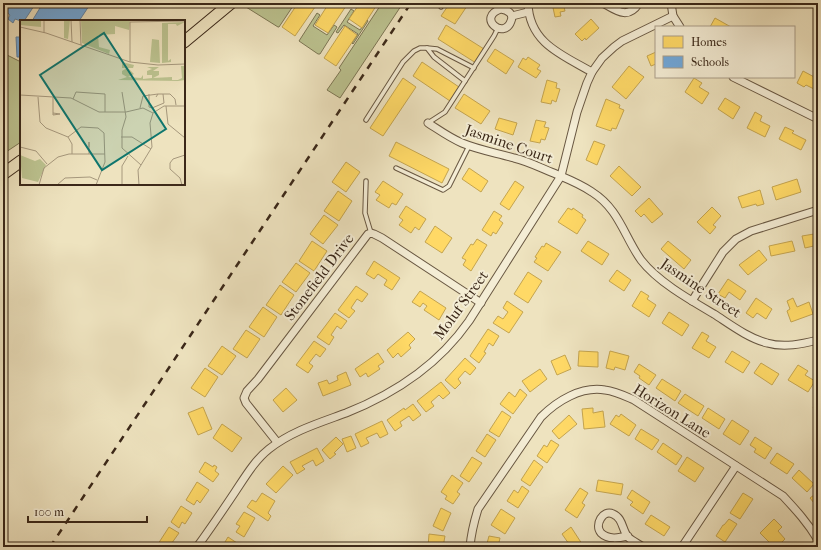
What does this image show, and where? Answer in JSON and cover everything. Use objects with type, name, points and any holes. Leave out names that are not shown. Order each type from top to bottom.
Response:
[{"type":"main road","points":[[185,41],[230,3]]},
{"type":"main road","points":[[3,174],[20,162]]},
{"type":"street","points":[[528,3],[528,12],[531,23],[539,36],[555,50],[592,72]]},
{"type":"street","points":[[602,3],[622,13],[630,12],[635,9],[639,3]]},
{"type":"street","points":[[671,3],[673,16],[679,26]]},
{"type":"street","points":[[501,9],[506,10],[512,16],[512,20],[507,27],[498,28],[491,23],[493,13],[501,9]]},
{"type":"street","points":[[512,16],[528,12]]},
{"type":"street","name":"Moluf Street","points":[[197,547],[245,476],[262,455],[277,442],[311,425],[347,413],[374,401],[396,389],[436,360],[455,340],[481,303],[561,176],[577,112],[592,72],[602,58],[618,44],[673,16]]},
{"type":"street","points":[[735,78],[818,119]]},
{"type":"street","name":"Jasmine Court","points":[[428,124],[461,143],[526,161],[561,176]]},
{"type":"street","name":"Jasmine Street","points":[[561,176],[579,184],[602,199],[610,207],[646,266],[692,301],[745,334],[767,343],[776,345],[791,345],[818,340]]},
{"type":"street","points":[[692,301],[729,244],[751,231],[818,210]]},
{"type":"street","name":"Stonefield Drive","points":[[277,442],[246,403],[244,398],[247,391],[258,379],[360,244],[371,232],[481,303]]},
{"type":"street","name":"Horizon Lane","points":[[470,547],[471,533],[478,509],[541,417],[550,408],[572,395],[585,391],[605,390],[634,400],[783,496],[812,529],[818,540]]},
{"type":"street","points":[[682,547],[736,466]]},
{"type":"street","points":[[628,536],[643,547]]},
{"type":"lane","points":[[441,7],[443,3]]},
{"type":"lane","points":[[495,3],[497,11]]},
{"type":"lane","points":[[428,124],[445,112],[498,28]]},
{"type":"lane","points":[[366,120],[403,62],[420,48],[437,49],[474,68]]},
{"type":"lane","points":[[427,48],[434,57],[465,81]]},
{"type":"lane","points":[[396,168],[443,190],[449,186],[469,146]]},
{"type":"lane","points":[[366,181],[365,213],[371,232]]},
{"type":"green space","points":[[251,3],[295,3],[278,27],[246,7]]},
{"type":"green space","points":[[382,3],[403,3],[340,98],[327,90],[341,70],[339,68]]},
{"type":"green space","points":[[351,9],[354,11],[347,22],[360,30],[367,20],[368,21],[353,44],[352,43],[358,34],[344,25],[338,33],[336,32]]},
{"type":"green space","points":[[317,13],[320,15],[313,26],[327,35],[334,25],[337,27],[320,54],[299,41]]},
{"type":"green space","points":[[3,53],[20,62],[20,143],[3,154]]},
{"type":"building: Homes","points":[[298,3],[309,3],[315,7],[295,36],[282,27]]},
{"type":"building: Homes","points":[[329,3],[348,3],[328,33],[315,25]]},
{"type":"building: Homes","points":[[360,3],[378,3],[362,28],[349,19]]},
{"type":"building: Homes","points":[[450,3],[469,3],[455,24],[441,16]]},
{"type":"building: Homes","points":[[552,3],[563,3],[565,11],[560,12],[561,16],[555,17]]},
{"type":"building: Homes","points":[[616,3],[630,3],[627,9]]},
{"type":"building: Homes","points":[[715,18],[729,26],[711,26]]},
{"type":"building: Homes","points":[[591,19],[599,28],[586,40],[585,38],[582,41],[575,34]]},
{"type":"building: Homes","points":[[446,25],[484,49],[476,63],[438,39]]},
{"type":"building: Homes","points":[[345,26],[357,35],[336,66],[324,58]]},
{"type":"building: Homes","points":[[495,49],[514,61],[506,74],[487,61]]},
{"type":"building: Homes","points":[[655,52],[655,64],[651,66],[647,56]]},
{"type":"building: Homes","points":[[528,57],[540,65],[537,69],[541,71],[536,78],[518,67],[523,58],[526,60]]},
{"type":"building: Homes","points":[[422,62],[459,87],[450,101],[413,76]]},
{"type":"building: Homes","points":[[629,66],[644,77],[626,99],[612,87]]},
{"type":"building: Homes","points":[[803,71],[818,79],[818,91],[806,85],[804,87],[797,83]]},
{"type":"building: Homes","points":[[403,78],[416,87],[383,136],[370,128]]},
{"type":"building: Homes","points":[[694,78],[702,83],[699,87],[709,93],[702,104],[685,92]]},
{"type":"building: Homes","points":[[547,80],[557,83],[556,88],[560,89],[556,102],[552,100],[551,104],[541,102]]},
{"type":"building: Homes","points":[[464,94],[490,111],[481,124],[455,108]]},
{"type":"building: Homes","points":[[725,98],[740,107],[733,119],[718,109]]},
{"type":"building: Homes","points":[[606,99],[620,105],[619,108],[624,110],[616,129],[612,128],[611,131],[596,126]]},
{"type":"building: Homes","points":[[755,112],[762,116],[760,121],[770,126],[765,137],[747,128]]},
{"type":"building: Homes","points":[[499,118],[517,123],[513,135],[495,129]]},
{"type":"building: Homes","points":[[536,120],[546,122],[544,127],[549,128],[545,140],[541,139],[540,143],[530,141]]},
{"type":"building: Homes","points":[[785,127],[794,131],[792,133],[806,140],[801,150],[779,139]]},
{"type":"building: Homes","points":[[594,141],[605,145],[597,165],[586,160]]},
{"type":"building: Homes","points":[[396,142],[449,169],[442,183],[389,156]]},
{"type":"building: Homes","points":[[346,162],[360,172],[346,192],[332,182]]},
{"type":"building: Homes","points":[[619,166],[641,187],[632,196],[610,176]]},
{"type":"building: Homes","points":[[469,168],[488,181],[481,192],[462,179]]},
{"type":"building: Homes","points":[[797,179],[801,192],[776,200],[772,187]]},
{"type":"building: Homes","points":[[383,181],[403,194],[396,205],[392,203],[389,208],[376,200],[380,195],[375,192]]},
{"type":"building: Homes","points":[[515,181],[524,187],[509,210],[500,204]]},
{"type":"building: Homes","points":[[760,190],[764,204],[757,206],[756,204],[742,208],[738,197]]},
{"type":"building: Homes","points":[[338,191],[352,201],[339,221],[324,211]]},
{"type":"building: Homes","points":[[649,198],[663,214],[652,223],[644,214],[641,217],[635,211]]},
{"type":"building: Homes","points":[[406,206],[426,219],[419,230],[415,227],[411,233],[399,225],[403,220],[399,217]]},
{"type":"building: Homes","points":[[712,207],[721,216],[713,225],[716,227],[710,234],[697,222]]},
{"type":"building: Homes","points":[[568,208],[572,210],[573,208],[583,215],[582,217],[586,220],[577,234],[558,222]]},
{"type":"building: Homes","points":[[494,211],[502,216],[499,220],[503,223],[496,234],[493,232],[491,236],[482,230]]},
{"type":"building: Homes","points":[[324,215],[338,225],[323,244],[310,234]]},
{"type":"building: Homes","points":[[435,226],[452,238],[442,253],[425,242]]},
{"type":"building: Homes","points":[[814,234],[818,235],[818,245],[805,248],[802,236]]},
{"type":"building: Homes","points":[[477,239],[487,245],[471,271],[463,265],[466,260],[462,258],[471,244],[473,245]]},
{"type":"building: Homes","points":[[312,241],[327,251],[314,271],[299,261]]},
{"type":"building: Homes","points":[[588,241],[609,254],[602,265],[581,251]]},
{"type":"building: Homes","points":[[668,241],[691,260],[684,269],[661,249]]},
{"type":"building: Homes","points":[[792,241],[795,251],[771,256],[769,246]]},
{"type":"building: Homes","points":[[546,243],[561,252],[548,271],[534,262],[537,258],[535,257],[542,246],[544,247]]},
{"type":"building: Homes","points":[[759,250],[767,260],[748,275],[739,265]]},
{"type":"building: Homes","points":[[374,261],[400,278],[392,290],[384,285],[387,280],[378,274],[374,279],[366,274]]},
{"type":"building: Homes","points":[[296,263],[310,273],[296,292],[282,282]]},
{"type":"building: Homes","points":[[617,270],[631,280],[624,291],[609,281]]},
{"type":"building: Homes","points":[[528,272],[542,281],[528,303],[514,294]]},
{"type":"building: Homes","points":[[728,279],[746,291],[740,300],[729,292],[725,298],[718,294]]},
{"type":"building: Homes","points":[[280,285],[294,295],[281,315],[266,305]]},
{"type":"building: Homes","points":[[356,286],[368,294],[362,302],[357,299],[351,308],[355,311],[349,318],[338,310]]},
{"type":"building: Homes","points":[[420,291],[446,308],[439,320],[424,310],[427,306],[423,303],[420,307],[412,302]]},
{"type":"building: Homes","points":[[641,291],[649,296],[647,299],[656,305],[649,317],[632,306]]},
{"type":"building: Homes","points":[[756,298],[772,309],[766,319],[757,313],[753,318],[746,313]]},
{"type":"building: Homes","points":[[793,298],[797,307],[809,302],[813,314],[791,322],[787,311],[790,309],[787,301]]},
{"type":"building: Homes","points":[[507,301],[523,312],[509,333],[493,323],[498,316],[503,319],[508,312],[503,308]]},
{"type":"building: Homes","points":[[263,307],[277,317],[264,337],[249,327]]},
{"type":"building: Homes","points":[[669,312],[689,325],[682,336],[662,323]]},
{"type":"building: Homes","points":[[335,313],[347,321],[341,329],[337,326],[331,335],[334,337],[329,345],[317,337]]},
{"type":"building: Homes","points":[[488,329],[499,336],[493,346],[489,343],[484,352],[486,353],[479,363],[470,356]]},
{"type":"building: Homes","points":[[246,330],[260,339],[247,358],[233,349]]},
{"type":"building: Homes","points":[[408,332],[415,339],[409,345],[411,348],[401,357],[398,353],[393,358],[387,350]]},
{"type":"building: Homes","points":[[702,332],[709,336],[706,341],[716,347],[709,358],[692,348]]},
{"type":"building: Homes","points":[[314,341],[326,349],[320,357],[316,354],[309,363],[313,366],[308,373],[296,365]]},
{"type":"building: Homes","points":[[222,346],[236,356],[222,375],[208,366]]},
{"type":"building: Homes","points":[[579,351],[598,352],[598,367],[578,366]]},
{"type":"building: Homes","points":[[610,351],[629,356],[625,370],[615,367],[614,370],[606,368]]},
{"type":"building: Homes","points":[[732,351],[750,362],[743,373],[725,362]]},
{"type":"building: Homes","points":[[378,353],[384,362],[378,366],[380,369],[368,377],[366,373],[360,377],[355,369]]},
{"type":"building: Homes","points":[[565,355],[571,369],[557,375],[551,361]]},
{"type":"building: Homes","points":[[465,358],[476,368],[470,375],[465,371],[458,379],[461,383],[455,389],[445,380]]},
{"type":"building: Homes","points":[[761,363],[779,374],[772,385],[754,373]]},
{"type":"building: Homes","points":[[639,364],[656,375],[649,385],[639,378],[640,376],[634,372]]},
{"type":"building: Homes","points":[[798,365],[808,371],[805,375],[815,381],[808,392],[788,380]]},
{"type":"building: Homes","points":[[205,368],[218,377],[205,397],[191,388]]},
{"type":"building: Homes","points":[[540,369],[547,379],[530,392],[522,381]]},
{"type":"building: Homes","points":[[346,372],[351,385],[323,396],[318,383],[327,380],[329,384],[338,380],[337,376]]},
{"type":"building: Homes","points":[[662,379],[681,391],[675,401],[656,388]]},
{"type":"building: Homes","points":[[441,382],[450,393],[443,399],[439,395],[431,402],[434,406],[426,412],[417,401]]},
{"type":"building: Homes","points":[[286,388],[297,400],[283,412],[273,400]]},
{"type":"building: Homes","points":[[520,389],[527,395],[513,414],[500,404],[509,392],[515,397]]},
{"type":"building: Homes","points":[[685,394],[704,406],[698,416],[678,403]]},
{"type":"building: Homes","points":[[818,400],[818,411],[813,408]]},
{"type":"building: Homes","points":[[413,404],[421,415],[413,421],[409,416],[400,422],[402,426],[395,431],[387,420],[404,408],[405,410]]},
{"type":"building: Homes","points":[[203,407],[212,429],[198,435],[188,413]]},
{"type":"building: Homes","points":[[593,408],[593,413],[603,411],[605,427],[584,429],[582,409]]},
{"type":"building: Homes","points":[[708,408],[725,419],[719,429],[702,418]]},
{"type":"building: Homes","points":[[502,411],[511,417],[499,437],[489,431]]},
{"type":"building: Homes","points":[[621,414],[636,425],[629,436],[610,424],[616,415],[619,417]]},
{"type":"building: Homes","points":[[569,415],[577,424],[559,439],[552,431]]},
{"type":"building: Homes","points":[[732,420],[749,431],[740,445],[723,434]]},
{"type":"building: Homes","points":[[382,421],[388,434],[380,438],[377,433],[366,438],[369,443],[361,447],[355,434]]},
{"type":"building: Homes","points":[[222,424],[242,438],[232,452],[213,438]]},
{"type":"building: Homes","points":[[641,429],[659,440],[652,450],[635,439]]},
{"type":"building: Homes","points":[[487,434],[496,440],[485,457],[476,451]]},
{"type":"building: Homes","points":[[351,436],[356,448],[347,452],[342,439]]},
{"type":"building: Homes","points":[[336,437],[343,444],[334,453],[336,454],[330,459],[322,450]]},
{"type":"building: Homes","points":[[755,437],[772,448],[765,459],[754,452],[756,449],[750,445]]},
{"type":"building: Homes","points":[[551,440],[559,445],[547,463],[537,456],[544,445],[547,447]]},
{"type":"building: Homes","points":[[663,443],[682,456],[676,465],[657,452]]},
{"type":"building: Homes","points":[[317,448],[324,461],[316,466],[313,460],[302,466],[305,469],[297,474],[290,462]]},
{"type":"building: Homes","points":[[777,453],[794,464],[787,474],[770,463]]},
{"type":"building: Homes","points":[[472,457],[482,463],[469,482],[460,476]]},
{"type":"building: Homes","points":[[687,457],[704,468],[695,482],[678,471]]},
{"type":"building: Homes","points":[[534,460],[543,467],[530,486],[521,480]]},
{"type":"building: Homes","points":[[205,462],[213,467],[214,465],[217,467],[215,471],[219,474],[213,482],[199,472]]},
{"type":"building: Homes","points":[[283,466],[293,475],[276,493],[266,484]]},
{"type":"building: Homes","points":[[799,470],[814,484],[807,492],[792,478]]},
{"type":"building: Homes","points":[[452,475],[463,483],[457,492],[460,494],[453,504],[445,499],[447,496],[441,492]]},
{"type":"building: Homes","points":[[598,480],[623,484],[621,495],[596,491]]},
{"type":"building: Homes","points":[[197,482],[209,490],[200,503],[197,500],[194,505],[186,500]]},
{"type":"building: Homes","points":[[522,486],[529,491],[518,508],[507,501],[514,490],[518,493]]},
{"type":"building: Homes","points":[[580,488],[588,493],[582,503],[585,505],[577,518],[565,510]]},
{"type":"building: Homes","points":[[632,490],[650,502],[643,514],[630,505],[633,502],[627,498]]},
{"type":"building: Homes","points":[[818,492],[818,508],[810,498]]},
{"type":"building: Homes","points":[[262,493],[275,501],[268,513],[271,516],[268,521],[247,507],[252,500],[256,502]]},
{"type":"building: Homes","points":[[743,493],[753,499],[740,519],[730,513]]},
{"type":"building: Homes","points":[[181,506],[192,513],[185,524],[182,522],[179,528],[171,522]]},
{"type":"building: Homes","points":[[441,508],[451,513],[443,531],[433,526]]},
{"type":"building: Homes","points":[[501,509],[515,518],[505,534],[491,525]]},
{"type":"building: Homes","points":[[244,512],[255,518],[244,537],[236,532],[240,526],[236,524]]},
{"type":"building: Homes","points":[[651,515],[670,527],[664,536],[645,524]]},
{"type":"building: Homes","points":[[729,519],[737,524],[725,542],[716,536]]},
{"type":"building: Homes","points":[[774,519],[782,527],[778,531],[785,539],[777,547],[774,547],[760,533]]},
{"type":"building: Homes","points":[[169,527],[179,533],[169,547],[162,547],[158,544]]},
{"type":"building: Homes","points":[[571,527],[584,547],[571,547],[562,534]]},
{"type":"building: Homes","points":[[429,534],[445,536],[443,547],[428,547]]},
{"type":"building: Homes","points":[[489,536],[500,538],[498,547],[486,547]]},
{"type":"building: Homes","points":[[228,537],[237,543],[234,547],[222,547]]},
{"type":"building: Homes","points":[[710,542],[717,547],[707,547]]},
{"type":"building: Schools","points":[[6,3],[36,3],[25,20],[15,19],[13,23],[8,19],[10,15],[3,9]]},
{"type":"building: Schools","points":[[43,3],[91,3],[80,20],[33,20]]},
{"type":"building: Schools","points":[[16,37],[20,37],[20,57],[17,57]]},
{"type":"railway","points":[[50,547],[411,3]]}]
